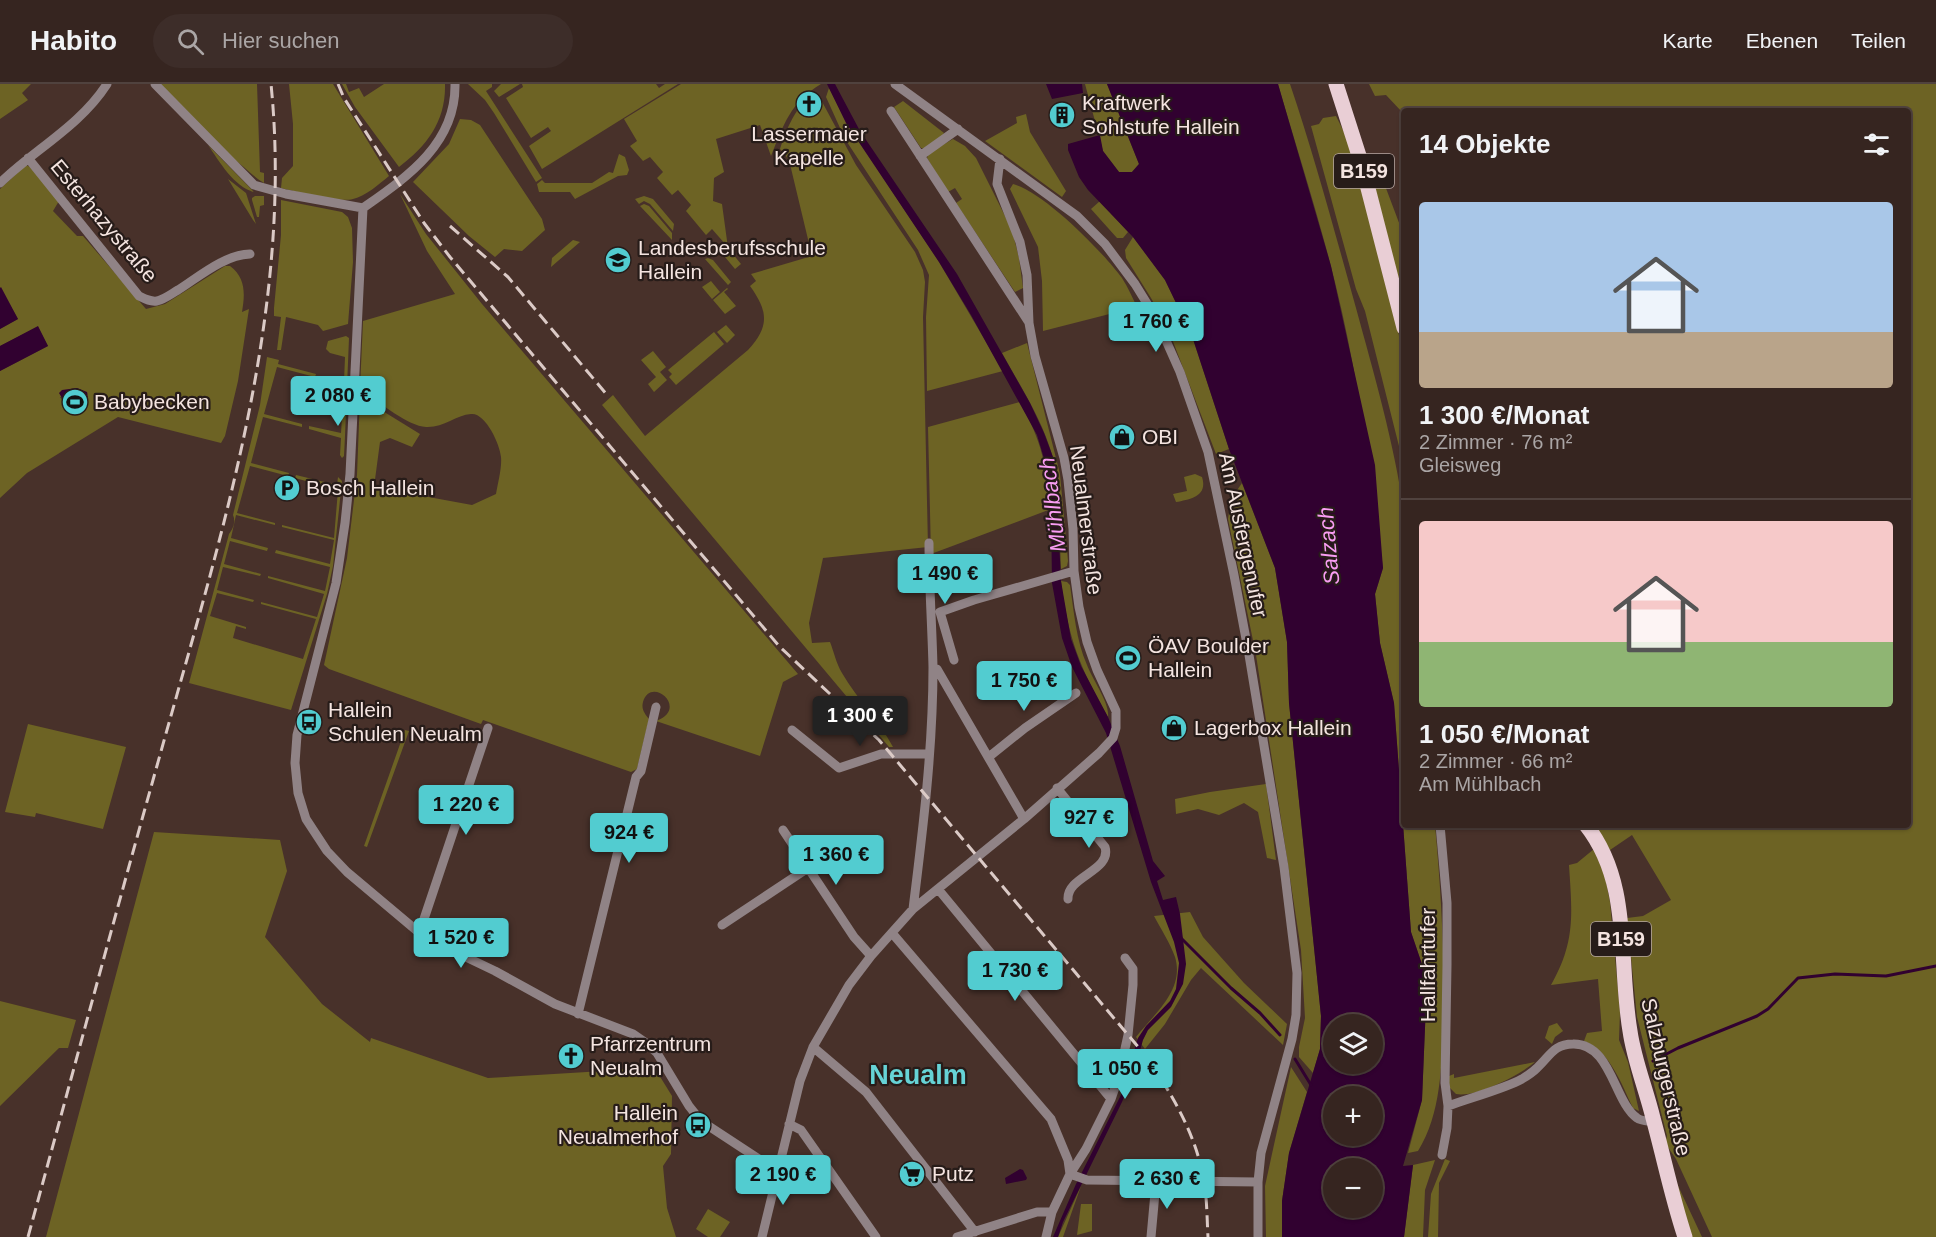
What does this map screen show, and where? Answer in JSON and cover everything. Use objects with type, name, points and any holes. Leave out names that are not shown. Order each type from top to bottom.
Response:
[{"type":"main road","name":"B159","points":[[1336,84],[1362,165],[1401,316]]},
{"type":"main road","name":"Salzburgerstraße","points":[[1588,828],[1605,853],[1614,879],[1619,905],[1623,981],[1630,1033],[1685,1237]]},
{"type":"street","points":[[0,183],[82,115],[107,84]]},
{"type":"street","points":[[155,84],[254,185],[286,194],[363,208],[404,178],[433,149],[448,127],[454,105],[455,84]]},
{"type":"street","points":[[895,84],[958,129],[920,156]]},
{"type":"street","name":"Neualmerstraße","points":[[891,111],[1029,323]]},
{"type":"street","name":"Am Ausfergenufer","points":[[958,129],[1077,216],[1105,244],[1135,284],[1156,318],[1180,372],[1208,452],[1249,656],[1284,867],[1297,973],[1296,1015],[1292,1040],[1265,1135],[1258,1182],[1258,1237]]},
{"type":"street","name":"Esterhazystraße","points":[[28,158],[139,296],[146,300],[154,302],[164,298],[227,260],[237,255],[250,254]]},
{"type":"street","name":"Neualmerstraße","points":[[1000,159],[997,184],[1020,242],[1027,275],[1029,323],[1035,356],[1068,480],[1073,529],[1069,572],[1087,642],[1117,718],[1113,738],[1099,753],[1057,788]]},
{"type":"street","points":[[363,208],[350,474],[345,523],[336,584],[297,735],[295,763],[298,793],[306,819],[315,836],[347,872],[416,930],[447,948],[495,970],[555,1004],[633,1034],[657,1053],[689,1106],[701,1121],[765,1163],[778,1168]]},
{"type":"street","points":[[914,909],[927,797],[933,668],[929,543]]},
{"type":"street","points":[[954,660],[939,612],[1069,572]]},
{"type":"street","points":[[932,646],[948,641]]},
{"type":"street","points":[[933,668],[938,669],[990,756],[1024,819]]},
{"type":"street","points":[[990,756],[1025,728],[1076,693]]},
{"type":"street","points":[[578,1014],[636,777],[641,771],[656,707]]},
{"type":"street","points":[[416,930],[423,922],[488,728]]},
{"type":"street","points":[[792,730],[839,768],[889,752],[929,754]]},
{"type":"street","points":[[762,1237],[800,1081],[813,1047],[849,984],[914,909],[1024,819],[1057,788],[1105,847],[1107,853],[1104,860],[1072,887],[1067,893],[1068,899]]},
{"type":"street","name":"Hallfahrtufer","points":[[1440,828],[1447,903],[1445,1083],[1448,1106],[1442,1155]]},
{"type":"street","points":[[783,830],[854,937],[871,956]]},
{"type":"street","points":[[722,926],[808,868]]},
{"type":"street","points":[[938,889],[1111,1099]]},
{"type":"street","points":[[892,933],[1052,1119],[1073,1175]]},
{"type":"street","points":[[1046,1237],[1052,1212],[1111,1099],[1119,1076],[1128,1035],[1133,969],[1125,958]]},
{"type":"street","points":[[1448,1106],[1519,1080],[1537,1069],[1554,1048],[1576,1043],[1593,1051],[1601,1060],[1614,1079],[1629,1111],[1639,1120],[1654,1122]]},
{"type":"street","points":[[813,1047],[866,1092],[975,1232]]},
{"type":"street","points":[[789,1124],[801,1130],[876,1237]]},
{"type":"street","points":[[1073,1175],[1087,1180],[1258,1182]]},
{"type":"street","points":[[1151,1237],[1156,1182]]},
{"type":"street","points":[[957,1237],[1037,1212],[1052,1212]]},
{"type":"shaded area","points":[[0,84],[31,84],[22,93],[28,100],[0,119]]},
{"type":"shaded area","points":[[159,84],[257,84],[260,172],[264,173],[264,183],[232,158]]},
{"type":"shaded area","points":[[289,84],[333,84],[389,176],[363,195],[346,200],[317,197],[281,188],[282,178],[293,166],[293,124]]},
{"type":"shaded area","points":[[342,84],[346,84],[349,92],[359,88],[364,97],[384,84],[445,84],[442,110],[433,132],[399,167],[355,107]]},
{"type":"shaded area","points":[[468,84],[492,84],[492,87],[486,91],[542,178],[536,182],[485,100]]},
{"type":"shaded area","points":[[501,84],[520,84],[499,97],[494,91]]},
{"type":"shaded area","points":[[522,84],[656,84],[659,88],[665,84],[678,84],[542,169],[529,146],[551,131],[548,127],[531,138],[506,98],[523,87]]},
{"type":"shaded area","points":[[681,84],[821,84],[810,91],[789,115],[771,156],[760,125],[716,139],[724,172],[714,178],[713,201],[722,204],[728,248],[741,264],[735,269],[720,251],[726,245],[712,229],[706,235],[686,211],[691,205],[678,190],[672,195],[657,178],[663,172],[650,157],[643,161],[630,146],[637,141],[624,119]]},
{"type":"shaded area","points":[[1085,84],[1107,84],[1139,164],[1132,172],[1119,172],[1103,151]]},
{"type":"shaded area","points":[[1278,84],[1290,84],[1316,168],[1383,410],[1401,496],[1401,797],[1394,703],[1380,643],[1375,594],[1383,568],[1370,471],[1349,344],[1320,226]]},
{"type":"shaded area","points":[[1369,84],[1936,84],[1936,1237],[1712,1237],[1676,1159],[1665,1143],[1667,1136],[1637,1017],[1627,918],[1643,916],[1671,900],[1632,835],[1610,850],[1596,828],[1911,828],[1911,108],[1401,108],[1401,111],[1386,95],[1375,96]]},
{"type":"shaded area","points":[[829,88],[847,123],[939,262],[1003,371],[927,391],[926,317],[929,275],[918,250],[845,139],[826,97]]},
{"type":"shaded area","points":[[815,95],[819,96],[856,165],[915,252],[923,270],[925,282],[923,317],[928,547],[823,558],[809,623],[812,643],[830,642],[842,673],[893,747],[889,747],[602,405],[613,395],[645,436],[748,350],[755,341],[763,326],[764,318],[760,303],[750,286],[756,281],[751,274],[812,256],[789,160],[780,149],[797,111],[802,104]]},
{"type":"shaded area","points":[[903,101],[944,133],[926,149],[921,148],[894,107]]},
{"type":"shaded area","points":[[1026,114],[1030,132],[1066,191],[1062,197],[985,141],[1017,123],[1016,117]]},
{"type":"shaded area","points":[[1336,116],[1347,138],[1364,191],[1401,344],[1401,454],[1365,311],[1356,289],[1311,126],[1319,124],[1323,118]]},
{"type":"shaded area","points":[[460,119],[471,120],[480,125],[542,219],[545,230],[522,251],[504,249],[495,257],[469,236],[413,182],[449,144]]},
{"type":"shaded area","points":[[953,139],[965,146],[976,158],[1012,230],[1023,288],[1015,292],[956,203],[962,199],[955,188],[948,192],[927,158],[929,153]]},
{"type":"shaded area","points":[[208,145],[254,192],[234,179]]},
{"type":"shaded area","points":[[619,154],[625,157],[629,170],[627,175],[618,176],[575,199],[570,192],[539,192],[537,184],[542,180],[545,183],[592,183],[609,172],[613,173]]},
{"type":"shaded area","points":[[26,165],[30,167],[59,201],[53,211],[77,236],[83,236],[146,309],[165,304],[225,266],[230,266],[235,271],[242,281],[244,299],[242,312],[249,309],[238,381],[225,436],[221,443],[118,417],[27,473],[0,498],[0,371],[48,346],[38,327],[0,346],[0,329],[18,319],[0,288],[0,189]],"holes":[[[88,396],[82,408],[72,414],[66,409],[60,397]]]},
{"type":"shaded area","points":[[1371,172],[1381,175],[1401,228],[1401,289]]},
{"type":"shaded area","points":[[228,179],[246,193],[256,224],[253,220]]},
{"type":"shaded area","points":[[1013,184],[1040,198],[1072,224],[1122,278],[1137,307],[1043,331],[1042,281],[1038,247],[1010,189]]},
{"type":"shaded area","points":[[400,194],[426,234],[482,304],[798,674],[783,682],[760,756],[656,721],[666,716],[669,703],[660,693],[653,692],[647,695],[643,702],[643,709],[649,719],[637,769],[631,772],[483,720],[481,724],[329,669],[324,665],[347,558],[357,475],[360,397],[420,434],[412,447],[390,438],[380,442],[374,487],[472,505],[496,494],[500,475],[501,457],[498,445],[491,430],[481,418],[471,414],[432,427],[419,426],[395,413],[360,388],[363,321],[455,294],[427,251]]},
{"type":"shaded area","points":[[255,196],[264,196],[264,205],[260,206],[259,217],[257,217],[252,200]]},
{"type":"shaded area","points":[[644,196],[653,199],[674,224],[673,231],[650,204],[644,201],[639,204],[635,199]]},
{"type":"shaded area","points":[[281,200],[342,212],[348,217],[352,228],[353,262],[348,324],[323,331],[318,325],[286,317],[281,350],[277,350],[281,317],[274,316],[274,308],[281,235]]},
{"type":"shaded area","points":[[1100,201],[1128,232],[1123,238],[1117,238],[1091,209]]},
{"type":"shaded area","points":[[644,204],[649,206],[672,233],[672,240],[640,206]]},
{"type":"shaded area","points":[[1133,237],[1165,280],[1192,336],[1229,449],[1216,454],[1169,331],[1126,258],[1125,250]]},
{"type":"shaded area","points":[[573,240],[580,242],[551,267],[552,258]]},
{"type":"shaded area","points":[[705,259],[713,260],[731,282],[728,285]]},
{"type":"shaded area","points":[[711,281],[720,292],[712,299],[702,287]]},
{"type":"shaded area","points":[[727,288],[724,292],[736,306],[725,314],[713,300]]},
{"type":"shaded area","points":[[726,325],[735,335],[727,343],[717,332]]},
{"type":"shaded area","points":[[714,332],[724,344],[676,385],[669,377],[672,374],[668,370]]},
{"type":"shaded area","points":[[346,336],[349,338],[344,456],[342,458],[340,455],[341,438],[309,429],[309,426],[341,433],[344,385],[322,379],[323,376],[344,381],[345,357],[330,353],[326,349],[328,341]]},
{"type":"shaded area","points":[[1027,343],[1060,474],[1068,561],[1067,566],[1061,569],[1059,499],[1053,458],[1037,417],[1002,353]]},
{"type":"shaded area","points":[[653,351],[666,367],[660,372],[667,380],[654,392],[648,384],[656,377],[641,360]]},
{"type":"shaded area","points":[[267,357],[279,360],[278,364],[316,374],[315,377],[277,367],[264,414],[302,424],[302,427],[263,417],[251,463],[289,473],[288,476],[250,466],[237,513],[275,523],[275,525],[236,515],[234,524],[233,515],[260,405]]},
{"type":"shaded area","points":[[1020,402],[1042,454],[1051,509],[931,554],[928,427]]},
{"type":"shaded area","points":[[1195,474],[1202,477],[1203,488],[1197,496],[1176,502],[1173,494],[1187,491],[1184,477]]},
{"type":"shaded area","points":[[296,475],[337,485],[338,477],[342,481],[333,566],[327,594],[291,710],[189,683],[229,534],[234,526],[231,538],[268,548],[267,551],[230,541],[224,564],[261,574],[260,576],[223,567],[217,590],[254,600],[253,602],[217,593],[210,616],[246,627],[246,629],[236,626],[233,638],[303,659],[316,619],[261,604],[261,602],[317,617],[324,594],[268,578],[268,576],[325,591],[330,567],[275,553],[276,550],[330,564],[334,540],[282,527],[282,525],[334,538],[338,490],[295,478]]},
{"type":"shaded area","points":[[1242,483],[1275,568],[1287,642],[1289,703],[1321,1016],[1320,1049],[1313,1073],[1299,1057],[1305,1018],[1301,950],[1256,655],[1228,519],[1231,499]]},
{"type":"shaded area","points":[[1061,581],[1070,585],[1080,646],[1089,671],[1106,705],[1108,717],[1077,652],[1067,619]]},
{"type":"shaded area","points":[[28,724],[126,747],[103,829],[36,813],[35,817],[5,812]]},
{"type":"shaded area","points":[[405,730],[409,731],[367,847],[364,846]]},
{"type":"shaded area","points":[[1266,784],[1276,860],[1267,858],[1258,812],[1244,803],[1219,815],[1198,809],[1176,814],[1175,799]]},
{"type":"shaded area","points":[[1403,828],[1435,828],[1441,899],[1442,1055],[1436,1105],[1426,1137],[1418,1151],[1408,1153],[1422,1100],[1427,979],[1411,932]]},
{"type":"shaded area","points":[[154,832],[280,840],[287,871],[265,937],[322,1004],[370,1042],[371,1038],[488,1078],[620,1070],[651,1062],[672,1096],[671,1154],[663,1166],[667,1208],[676,1237],[46,1237]]},
{"type":"shaded area","points":[[1594,849],[1605,876],[1610,902],[1620,1012],[1619,1040],[1628,1062],[1639,1111],[1633,1108],[1620,1079],[1601,1052],[1584,1041],[1587,1033],[1602,1031],[1598,979],[1551,985],[1565,954],[1568,940],[1571,912],[1569,865],[1577,863]]},
{"type":"shaded area","points":[[1190,912],[1203,937],[1244,983],[1287,1024],[1283,1045],[1201,968],[1191,980],[1165,1024],[1145,1049],[1136,1037],[1166,1001],[1176,980],[1175,957],[1154,916]]},
{"type":"shaded area","points":[[0,1001],[76,1020],[68,1048],[59,1048],[0,1106]]},
{"type":"shaded area","points":[[1557,1023],[1563,1031],[1555,1037],[1552,1044],[1545,1038],[1549,1026]]},
{"type":"shaded area","points":[[1535,1062],[1508,1079],[1474,1093],[1456,1094],[1448,1086],[1449,1076],[1454,1074],[1454,1078]]},
{"type":"shaded area","points":[[1291,1067],[1307,1092],[1289,1153],[1282,1201],[1282,1237],[1266,1237],[1265,1186]]},
{"type":"shaded area","points":[[1445,1159],[1450,1161],[1439,1183],[1438,1237],[1428,1237],[1431,1194]]},
{"type":"shaded area","points":[[1435,1160],[1425,1190],[1423,1237],[1404,1237],[1413,1165]]},
{"type":"shaded area","points":[[1673,1175],[1702,1237],[1691,1237]]},
{"type":"shaded area","points":[[1081,1186],[1063,1237],[1058,1237]]},
{"type":"shaded area","points":[[1081,1204],[1092,1204],[1092,1231],[1077,1235]]},
{"type":"shaded area","points":[[708,1209],[730,1222],[720,1237],[708,1237],[696,1229]]},
{"type":"water","name":"Mühlbach","points":[[827,84],[835,84],[860,131],[957,274],[1030,403],[1044,433],[1053,457],[1056,478],[1061,581],[1071,639],[1081,666],[1108,717],[1120,746],[1153,861],[1165,876],[1157,881],[1163,900],[1176,897],[1180,914],[1186,964],[1183,984],[1171,1007],[1148,1030],[1143,1040],[1122,1102],[1063,1222],[1058,1237],[1053,1237],[1076,1184],[1121,1095],[1138,1038],[1170,1001],[1176,989],[1179,963],[1174,942],[1151,882],[1106,733],[1072,667],[1062,638],[1052,583],[1051,509],[1046,465],[1037,435],[971,315],[939,262],[846,123]]},
{"type":"water","points":[[1046,84],[1082,84],[1083,93],[1052,99]]},
{"type":"water","name":"Salzach","points":[[1107,84],[1278,84],[1331,266],[1375,465],[1383,568],[1375,594],[1380,643],[1394,703],[1401,828],[1403,828],[1411,932],[1427,979],[1422,1100],[1403,1166],[1413,1165],[1404,1237],[1282,1237],[1282,1201],[1289,1153],[1320,1049],[1321,1016],[1289,703],[1287,642],[1275,568],[1229,449],[1192,336],[1165,280],[1133,237],[1088,190],[1079,177],[1068,150],[1068,144],[1100,135],[1103,151],[1119,172],[1132,172],[1139,164]]},
{"type":"water","points":[[0,288],[18,319],[0,329]]},
{"type":"water","points":[[38,326],[48,346],[0,371],[0,346]]},
{"type":"water","name":"Babybecken","points":[[77,388],[87,392],[87,400],[81,409],[70,414],[66,411],[65,403],[59,393],[62,390]]},
{"type":"water","points":[[1020,1169],[1023,1170],[1026,1180],[1006,1184],[1005,1178]]},
{"type":"waterway","points":[[1181,938],[1280,1035]]},
{"type":"waterway","points":[[1653,1061],[1678,1048],[1757,1016],[1768,1009],[1798,978],[1835,974],[1886,976],[1936,966]]},
{"type":"waterway","points":[[1295,1059],[1311,1085]]},
{"type":"railway","points":[[28,1237],[206,591],[247,424],[262,339],[272,254],[275,169],[271,84]]},
{"type":"railway","points":[[338,84],[344,98],[424,223],[450,257],[779,646],[879,740],[1145,1055],[1182,1115],[1195,1147],[1205,1188],[1208,1237]]},
{"type":"railway","points":[[450,226],[508,277],[608,396]]},
{"type":"place","name":"Lassermaier Kapelle","points":[[809,104]]},
{"type":"place","name":"Kraftwerk Sohlstufe Hallein","points":[[1062,115]]},
{"type":"place","name":"Landesberufsschule Hallein","points":[[618,260]]},
{"type":"place","name":"Babybecken","points":[[75,402]]},
{"type":"place","name":"OBI","points":[[1122,437]]},
{"type":"place","name":"Bosch Hallein","points":[[287,488]]},
{"type":"place","name":"ÖAV Boulder Hallein","points":[[1128,658]]},
{"type":"place","name":"Hallein Schulen Neualm","points":[[309,722]]},
{"type":"place","name":"Lagerbox Hallein","points":[[1174,728]]},
{"type":"place","name":"Pfarrzentrum Neualm","points":[[571,1056]]},
{"type":"place","name":"Hallein Neualmerhof","points":[[698,1125]]},
{"type":"place","name":"Putz","points":[[912,1174]]},
{"type":"district","name":"Neualm","points":[[918,1075]]}]
